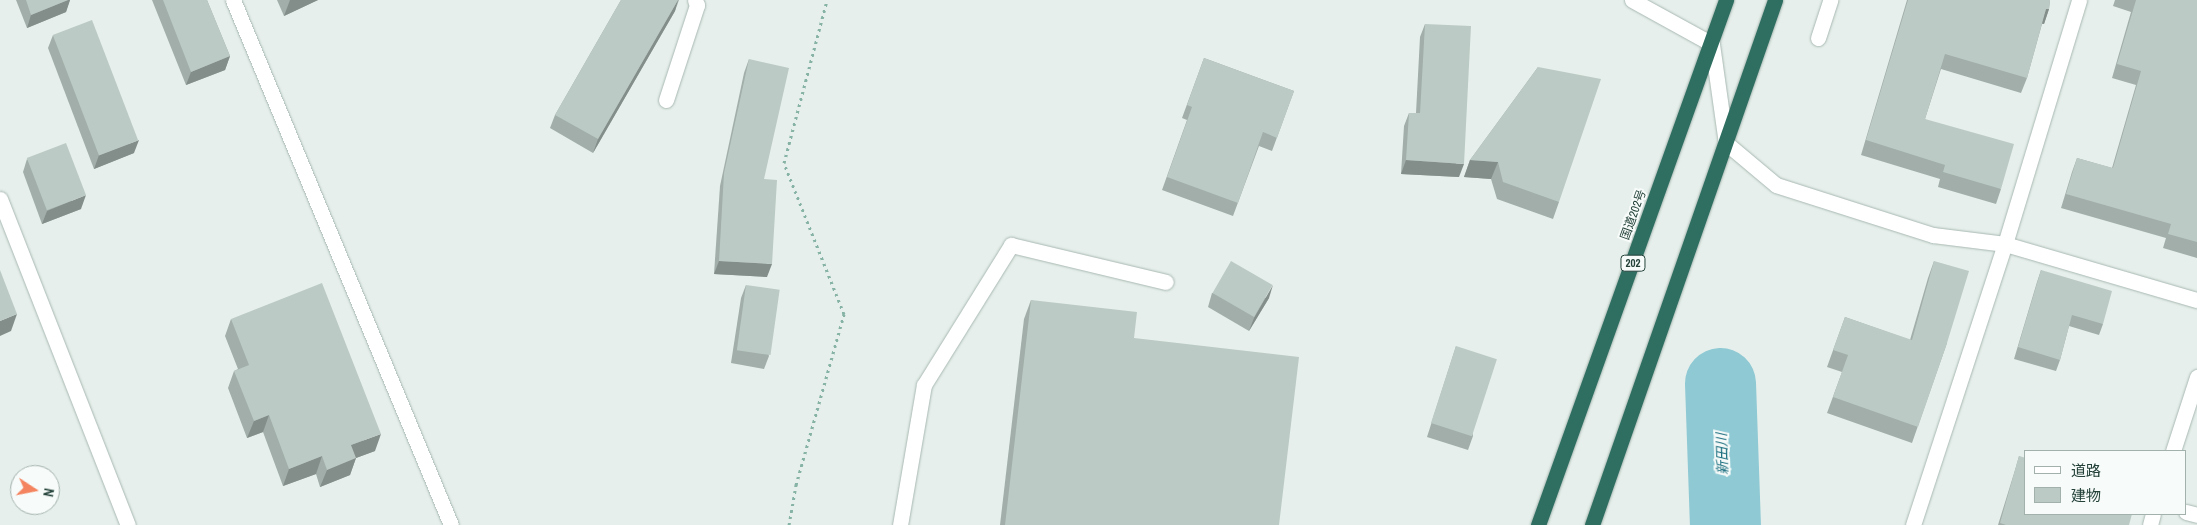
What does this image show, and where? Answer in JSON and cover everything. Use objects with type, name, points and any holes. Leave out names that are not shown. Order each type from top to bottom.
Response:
[{"type":"highway","name":"国道202号","points":[[1538,525],[1712,44],[1726,0]]},
{"type":"highway","points":[[1592,525],[1775,0]]},
{"type":"street","points":[[233,0],[451,525]]},
{"type":"street","points":[[666,100],[696,5],[695,0]]},
{"type":"street","points":[[1632,0],[1712,44],[1726,143],[1776,185],[1933,235],[2005,244],[2197,300]]},
{"type":"street","points":[[1818,38],[1830,0]]},
{"type":"street","points":[[1913,525],[2005,244],[2079,0]]},
{"type":"street","points":[[0,198],[128,525]]},
{"type":"street","points":[[900,525],[924,385],[1011,246],[1166,282]]},
{"type":"street","points":[[2173,450],[2197,377]]},
{"type":"path","points":[[789,525],[796,485],[844,314],[784,163],[827,0]]},
{"type":"building","points":[[26,0],[68,0],[31,15]]},
{"type":"building","points":[[163,0],[207,0],[230,56],[191,72]]},
{"type":"building","points":[[621,0],[678,0],[598,139],[555,115]]},
{"type":"building","points":[[1908,0],[2050,0],[2049,9],[2046,9],[2027,78],[1945,54],[1925,119],[2014,144],[2001,189],[1943,172],[1945,165],[1866,140]]},
{"type":"building","points":[[2136,0],[2197,0],[2197,242],[2168,234],[2171,224],[2066,194],[2077,158],[2113,168],[2141,71],[2117,64]]},
{"type":"building","points":[[92,20],[138,140],[99,155],[53,35]]},
{"type":"building","points":[[1425,24],[1471,26],[1464,164],[1406,160],[1409,113],[1420,113]]},
{"type":"building","points":[[1204,58],[1294,91],[1277,138],[1263,132],[1238,203],[1167,177],[1192,107],[1187,105]]},
{"type":"building","points":[[749,59],[789,68],[764,179],[777,180],[772,264],[719,261],[724,173]]},
{"type":"building","points":[[1538,67],[1601,79],[1559,202],[1503,182],[1498,162],[1470,160]]},
{"type":"building","points":[[66,143],[86,195],[47,210],[27,158]]},
{"type":"building","points":[[1231,261],[1273,285],[1254,317],[1212,293]]},
{"type":"building","points":[[1934,261],[1969,271],[1918,427],[1833,397],[1848,355],[1833,350],[1845,317],[1912,340]]},
{"type":"building","points":[[0,270],[17,314],[0,321]]},
{"type":"building","points":[[2041,270],[2112,291],[2103,324],[2072,315],[2060,360],[2018,347]]},
{"type":"building","points":[[322,283],[381,434],[351,445],[356,458],[327,470],[322,456],[289,469],[269,415],[254,421],[234,371],[249,365],[231,319]]},
{"type":"building","points":[[746,285],[780,290],[770,355],[737,350]]},
{"type":"building","points":[[1031,300],[1137,312],[1134,338],[1299,357],[1279,525],[1005,525]]},
{"type":"building","points":[[1456,346],[1497,359],[1472,436],[1431,423]]},
{"type":"building","points":[[2019,456],[2024,457],[2024,515],[2132,515],[2129,525],[2006,525],[2000,523]]},
{"type":"waterway","name":"新田川","points":[[1720,383],[1725,525]]}]
